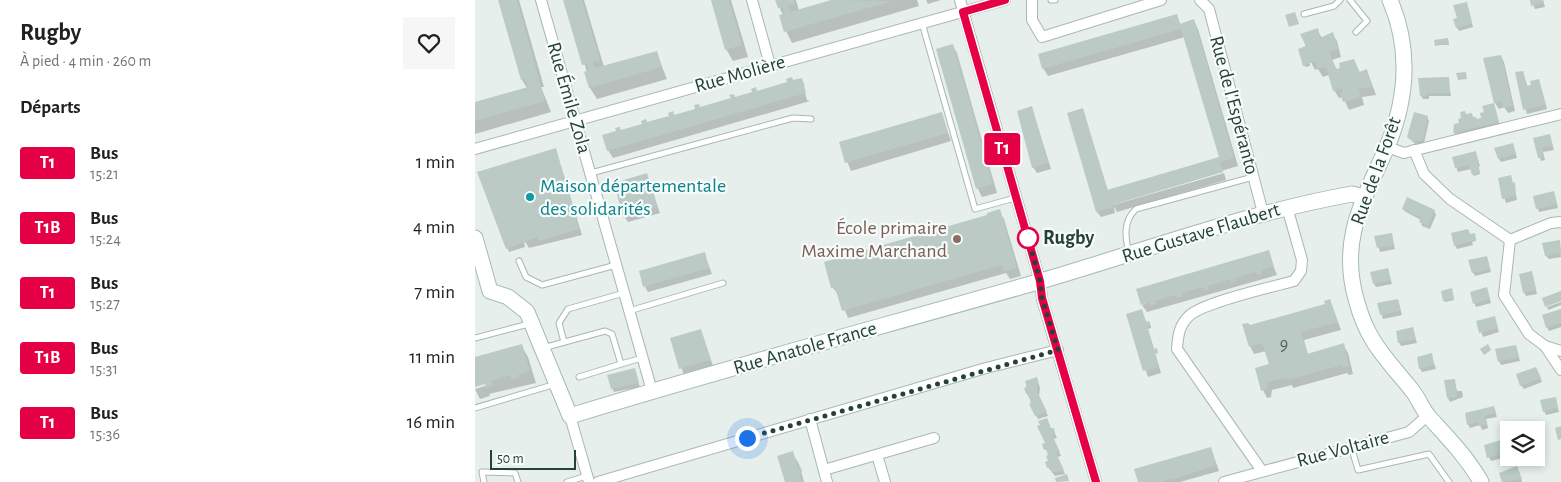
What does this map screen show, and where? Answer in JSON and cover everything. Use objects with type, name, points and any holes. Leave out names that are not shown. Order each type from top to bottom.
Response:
[{"type":"street","name":"Rue Émile Zola","points":[[541,0],[652,391]]},
{"type":"street","points":[[752,0],[770,65]]},
{"type":"street","points":[[960,0],[1040,281],[1042,298],[1096,482]]},
{"type":"street","name":"Rue Molière","points":[[475,149],[575,123],[770,65],[1005,0]]},
{"type":"street","points":[[1032,0],[1032,20],[1041,37],[1161,0]]},
{"type":"street","name":"Rue de l'Espéranto","points":[[1200,0],[1209,9],[1263,213]]},
{"type":"street","name":"Rue de la Forêt","points":[[1390,0],[1397,17],[1404,46],[1405,73],[1402,100],[1387,147],[1363,197],[1356,220],[1350,257],[1355,298],[1372,342],[1412,390],[1427,416],[1451,440],[1481,482]]},
{"type":"street","points":[[1387,147],[1404,152],[1561,114]]},
{"type":"street","points":[[1414,150],[1424,174],[1450,199],[1510,240]]},
{"type":"street","name":"Rue Gustave Flaubert","points":[[1040,281],[1263,213],[1352,194],[1363,197]]},
{"type":"street","points":[[1262,471],[1177,349],[1179,330],[1189,315],[1204,307],[1293,281],[1301,271],[1302,260],[1287,207]]},
{"type":"street","points":[[1510,240],[1561,222]]},
{"type":"street","points":[[475,238],[482,294],[508,296],[527,312],[570,416],[588,479]]},
{"type":"street","points":[[1510,240],[1504,295],[1529,334],[1545,346],[1561,370]]},
{"type":"street","name":"Rue Anatole France","points":[[570,416],[1040,281]]},
{"type":"street","points":[[1545,346],[1561,351]]},
{"type":"street","points":[[598,482],[810,419],[1058,350]]},
{"type":"street","name":"Rue Voltaire","points":[[1224,482],[1351,446],[1409,432],[1427,416]]},
{"type":"street","points":[[810,419],[827,482]]},
{"type":"street","points":[[824,470],[934,438]]},
{"type":"street","points":[[877,455],[885,482]]},
{"type":"lane","points":[[1304,14],[1334,6],[1340,0]]},
{"type":"lane","points":[[1350,0],[1367,21],[1356,32]]},
{"type":"lane","points":[[922,23],[975,209],[1015,198]]},
{"type":"lane","points":[[591,174],[793,118],[811,119]]},
{"type":"lane","points":[[1129,254],[1125,230],[1129,216],[1136,209],[1253,177]]},
{"type":"lane","points":[[519,261],[526,277],[542,286],[616,265]]},
{"type":"lane","points":[[629,311],[723,283]]},
{"type":"lane","points":[[564,342],[559,323],[568,310],[624,293]]},
{"type":"lane","points":[[475,338],[532,323]]},
{"type":"lane","points":[[542,348],[605,331],[613,334],[621,364]]},
{"type":"lane","points":[[579,377],[642,358]]},
{"type":"lane","points":[[475,408],[557,384]]},
{"type":"lane","points":[[1351,446],[1358,470],[1429,454],[1449,482]]},
{"type":"lane","points":[[482,472],[484,482]]},
{"type":"lane","points":[[475,473],[515,473],[518,482]]},
{"type":"lane","points":[[567,482],[588,479]]},
{"type":"building","points":[[498,0],[517,0],[545,101],[475,121],[475,102],[528,87],[525,79],[521,80]]},
{"type":"building","points":[[563,0],[582,0],[600,60],[593,62],[595,68],[657,51],[662,67],[589,88],[584,72],[588,70],[587,64],[582,65]]},
{"type":"building","points":[[711,0],[729,0],[742,45],[725,50]]},
{"type":"building","points":[[775,0],[794,0],[795,4],[788,5],[790,12],[831,0],[893,1],[784,32],[779,15],[784,14],[782,7],[778,8]]},
{"type":"building","points":[[1530,0],[1543,0],[1544,3],[1531,6]]},
{"type":"building","points":[[1467,2],[1472,24],[1456,28],[1453,19],[1457,18],[1453,5]]},
{"type":"building","points":[[1295,12],[1299,24],[1289,27],[1285,15]]},
{"type":"building","points":[[1177,14],[1180,24],[1194,19],[1234,158],[1220,162],[1223,172],[1112,205],[1112,207],[1096,212],[1067,113],[1083,108],[1107,190],[1219,157],[1181,29],[1042,69],[1038,54]]},
{"type":"building","points":[[1318,28],[1320,38],[1333,32],[1338,49],[1329,51],[1336,69],[1340,68],[1339,63],[1354,59],[1359,72],[1367,69],[1372,87],[1358,89],[1361,97],[1343,102],[1340,93],[1343,92],[1342,88],[1333,91],[1326,67],[1317,69],[1315,61],[1303,66],[1298,49],[1306,46],[1300,34]]},
{"type":"building","points":[[1448,38],[1449,44],[1435,46],[1434,40]]},
{"type":"building","points":[[953,44],[993,184],[976,189],[936,49]]},
{"type":"building","points":[[1501,55],[1513,106],[1503,108],[1502,101],[1494,103],[1483,58]]},
{"type":"building","points":[[1523,71],[1527,86],[1531,85],[1530,81],[1539,79],[1546,105],[1523,110],[1515,72]]},
{"type":"building","points":[[1466,72],[1467,79],[1458,80],[1456,73]]},
{"type":"building","points":[[792,77],[793,80],[802,78],[806,93],[607,151],[602,135],[616,131],[615,128],[620,127],[621,130],[642,124],[641,121],[646,119],[647,122],[669,116],[668,113],[673,111],[674,115],[695,109],[694,105],[699,104],[700,107],[731,98],[729,95],[734,94],[735,97],[752,92],[751,89],[756,87],[757,91],[787,82],[786,79]]},
{"type":"building","points":[[1449,77],[1450,93],[1427,93],[1427,96],[1420,96],[1418,78]]},
{"type":"building","points":[[1494,103],[1499,122],[1453,133],[1454,124],[1459,123],[1458,119],[1461,118],[1460,112],[1472,113],[1473,117],[1481,118],[1480,113],[1484,112],[1482,106]]},
{"type":"building","points":[[1032,106],[1048,163],[1032,168],[1017,111]]},
{"type":"building","points":[[942,112],[948,133],[845,163],[839,142]]},
{"type":"building","points":[[1414,112],[1428,116],[1423,140],[1413,142],[1407,137]]},
{"type":"building","points":[[1550,134],[1553,146],[1542,148],[1544,157],[1538,158],[1533,138]]},
{"type":"building","points":[[1513,143],[1516,154],[1498,159],[1494,148]]},
{"type":"building","name":"Maison départementale des solidarités","points":[[556,148],[579,229],[539,241],[538,237],[506,249],[477,172]]},
{"type":"building","points":[[1476,151],[1480,173],[1472,175],[1469,165],[1455,168],[1452,157]]},
{"type":"building","points":[[647,173],[658,207],[623,217],[614,183]]},
{"type":"building","points":[[1511,175],[1513,183],[1515,182],[1516,196],[1502,199],[1498,178]]},
{"type":"building","points":[[1554,191],[1557,204],[1536,209],[1533,196]]},
{"type":"building","points":[[1407,197],[1435,210],[1428,226],[1419,222],[1421,218],[1402,209]]},
{"type":"building","name":"École primaire Maxime Marchand","points":[[1000,209],[1017,268],[1004,272],[1002,265],[842,311],[835,287],[831,288],[824,262],[987,215],[987,213]]},
{"type":"building","points":[[1468,229],[1470,234],[1475,233],[1476,240],[1454,246],[1451,233]]},
{"type":"building","points":[[1392,233],[1394,245],[1377,248],[1374,236]]},
{"type":"building","points":[[1560,240],[1561,253],[1545,256],[1542,243]]},
{"type":"building","points":[[1269,250],[1274,267],[1261,270],[1262,274],[1257,275],[1256,272],[1235,278],[1236,281],[1231,283],[1230,279],[1208,286],[1209,289],[1204,290],[1203,287],[1182,293],[1183,296],[1177,298],[1176,295],[1155,301],[1156,304],[1151,306],[1150,302],[1141,305],[1136,289]]},
{"type":"building","points":[[705,252],[709,268],[643,287],[639,271]]},
{"type":"building","points":[[1487,256],[1490,269],[1472,273],[1468,260]]},
{"type":"building","points":[[1388,268],[1391,280],[1373,284],[1370,272]]},
{"type":"building","points":[[1532,271],[1536,290],[1523,293],[1519,274]]},
{"type":"building","points":[[1487,287],[1490,299],[1473,304],[1470,292]]},
{"type":"building","points":[[1452,288],[1454,299],[1443,301],[1441,291]]},
{"type":"building","points":[[1561,291],[1561,301],[1545,307],[1542,298]]},
{"type":"building","points":[[1330,299],[1338,322],[1301,332],[1307,354],[1344,343],[1349,366],[1343,368],[1342,365],[1287,380],[1287,378],[1268,382],[1267,389],[1261,391],[1255,368],[1269,364],[1262,343],[1249,347],[1242,324],[1248,323],[1250,325],[1325,304],[1324,301]]},
{"type":"building","points":[[1398,299],[1401,311],[1380,315],[1377,303]]},
{"type":"building","points":[[1142,309],[1146,322],[1149,321],[1151,326],[1147,327],[1154,349],[1157,348],[1158,353],[1155,354],[1159,367],[1143,371],[1126,314]]},
{"type":"building","points":[[1561,309],[1561,323],[1546,328],[1542,315]]},
{"type":"building","points":[[1495,316],[1498,328],[1479,333],[1476,321]]},
{"type":"building","points":[[1413,327],[1416,339],[1398,343],[1396,331]]},
{"type":"building","points":[[701,329],[711,360],[679,369],[670,338]]},
{"type":"building","points":[[522,344],[530,371],[518,375],[519,378],[512,380],[510,375],[491,381],[493,386],[486,388],[485,384],[475,387],[475,357]]},
{"type":"building","points":[[1488,344],[1491,350],[1484,355],[1480,349]]},
{"type":"building","points":[[1516,345],[1519,357],[1498,362],[1495,349]]},
{"type":"building","points":[[1432,353],[1434,365],[1419,369],[1417,357]]},
{"type":"building","points":[[1536,367],[1541,378],[1520,386],[1516,374]]},
{"type":"building","points":[[635,368],[639,383],[611,389],[607,375]]},
{"type":"building","points":[[1037,377],[1039,384],[1037,384],[1037,391],[1047,412],[1035,416],[1029,404],[1031,403],[1028,393],[1026,394],[1024,388],[1027,387],[1025,381]]},
{"type":"building","points":[[1455,379],[1457,397],[1447,398],[1444,380]]},
{"type":"building","points":[[1556,397],[1558,408],[1543,412],[1540,400]]},
{"type":"building","points":[[1494,406],[1496,413],[1485,416],[1487,425],[1479,426],[1478,422],[1467,425],[1465,413]]},
{"type":"building","points":[[1047,418],[1051,428],[1054,428],[1055,434],[1052,435],[1060,452],[1056,453],[1064,470],[1052,473],[1050,467],[1047,468],[1045,462],[1048,461],[1046,456],[1048,455],[1046,449],[1044,450],[1042,444],[1045,443],[1037,426],[1040,425],[1038,421]]},
{"type":"building","points":[[1561,426],[1561,439],[1558,440],[1555,428]]},
{"type":"building","points":[[1500,440],[1500,454],[1487,458],[1484,445]]},
{"type":"building","points":[[1211,447],[1216,465],[1172,480],[1172,478],[1161,482],[1138,482],[1134,469]]},
{"type":"building","points":[[793,451],[798,468],[801,467],[802,472],[799,473],[802,482],[785,482],[777,456]]},
{"type":"building","points":[[1517,466],[1522,479],[1502,482],[1499,473]]},
{"type":"building","points":[[1067,474],[1069,481],[1056,482],[1055,478]]},
{"type":"bus line","name":"T1","points":[[1005,0],[963,12],[1040,281],[1042,298],[1096,482]]},
{"type":"place","name":"Maison départementale des solidarités","points":[[530,197]]},
{"type":"place","name":"Rugby","points":[[1028,238]]},
{"type":"place","name":"École primaire Maxime Marchand","points":[[957,239]]},
{"type":"route","points":[[747,438],[987,368],[1058,350],[1042,298],[1040,281],[1027,234],[1028,238]]}]
